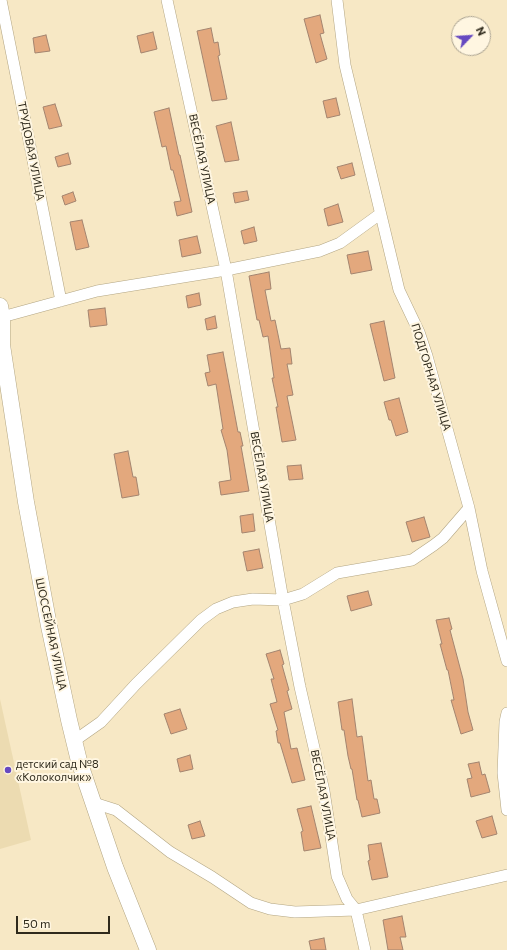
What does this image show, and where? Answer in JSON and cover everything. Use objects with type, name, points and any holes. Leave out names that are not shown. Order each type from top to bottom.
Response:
[{"type":"main road","name":"ШОССЕЙНАЯ УЛИЦА","points":[[1,312],[1,345],[28,517],[49,626],[74,741],[79,761],[115,867],[148,950]]},
{"type":"street","name":"ТРУДОВАЯ УЛИЦА","points":[[1,0],[61,301]]},
{"type":"street","name":"ВЕСЁЛАЯ УЛИЦА","points":[[167,0],[226,270],[283,600],[300,687],[324,791],[337,876],[347,899],[356,910],[365,950]]},
{"type":"street","name":"ПОДГОРНАЯ УЛИЦА","points":[[337,0],[345,65],[399,290],[419,332],[427,356],[469,508],[482,571],[507,661]]},
{"type":"street","points":[[1,312],[61,301],[97,291],[226,270],[320,250],[340,243],[380,214]]},
{"type":"street","points":[[74,741],[101,722],[136,684],[201,620],[216,609],[233,602],[253,599],[283,600],[303,594],[337,573],[412,560],[443,538],[469,508]]},
{"type":"street","points":[[507,713],[505,722],[503,773],[507,810]]},
{"type":"street","points":[[94,803],[116,810],[170,852],[212,877],[251,903],[270,909],[295,912],[356,910],[507,876]]},
{"type":"shaded area","name":"детский сад №8 «Колоколчик»","points":[[0,699],[31,840],[0,849]]},
{"type":"building","points":[[320,15],[324,33],[320,34],[327,59],[316,63],[304,19]]},
{"type":"building","points":[[211,28],[214,43],[218,42],[220,55],[218,56],[227,99],[212,101],[197,31]]},
{"type":"building","points":[[153,32],[157,49],[141,53],[137,36]]},
{"type":"building","points":[[46,35],[50,51],[35,53],[33,38]]},
{"type":"building","points":[[336,98],[340,115],[327,118],[323,101]]},
{"type":"building","points":[[55,104],[62,126],[49,129],[43,107]]},
{"type":"building","points":[[169,108],[192,212],[177,216],[174,202],[181,201],[173,170],[171,170],[166,146],[162,147],[154,112]]},
{"type":"building","points":[[231,122],[239,160],[225,162],[216,126]]},
{"type":"building","points":[[68,153],[71,164],[58,167],[55,157]]},
{"type":"building","points":[[352,163],[355,175],[341,179],[337,167]]},
{"type":"building","points":[[247,191],[249,200],[235,203],[233,193]]},
{"type":"building","points":[[73,192],[76,201],[65,205],[62,196]]},
{"type":"building","points":[[338,204],[343,222],[328,226],[324,209]]},
{"type":"building","points":[[82,220],[89,247],[76,250],[70,222]]},
{"type":"building","points":[[254,227],[257,241],[244,244],[241,231]]},
{"type":"building","points":[[197,236],[201,253],[182,257],[179,240]]},
{"type":"building","points":[[368,251],[372,270],[351,274],[347,255]]},
{"type":"building","points":[[269,272],[271,289],[265,290],[271,321],[275,320],[281,349],[290,348],[292,364],[287,364],[293,395],[287,396],[296,440],[282,442],[276,407],[278,407],[272,378],[274,378],[268,336],[263,337],[259,320],[257,320],[249,276]]},
{"type":"building","points":[[199,293],[201,305],[188,308],[186,296]]},
{"type":"building","points":[[105,308],[107,325],[90,327],[88,310]]},
{"type":"building","points":[[215,316],[217,328],[207,330],[205,319]]},
{"type":"building","points":[[384,321],[395,378],[384,381],[370,324]]},
{"type":"building","points":[[223,352],[238,432],[240,432],[243,446],[241,446],[249,491],[221,495],[219,482],[231,480],[227,450],[221,430],[223,429],[216,384],[208,386],[205,373],[210,372],[207,355]]},
{"type":"building","points":[[399,398],[408,432],[396,436],[391,420],[389,420],[384,402]]},
{"type":"building","points":[[128,451],[133,477],[136,477],[139,495],[122,498],[114,454]]},
{"type":"building","points":[[301,465],[303,479],[289,480],[287,466]]},
{"type":"building","points":[[253,514],[255,531],[242,533],[240,516]]},
{"type":"building","points":[[424,517],[430,537],[412,542],[406,522]]},
{"type":"building","points":[[259,549],[263,568],[247,571],[243,552]]},
{"type":"building","points":[[368,591],[372,605],[351,611],[347,596]]},
{"type":"building","points":[[449,618],[452,629],[450,630],[463,679],[468,712],[473,730],[461,734],[451,700],[454,700],[448,670],[440,644],[442,644],[436,620]]},
{"type":"building","points":[[280,650],[284,664],[282,665],[289,690],[287,691],[292,709],[284,712],[291,749],[297,748],[305,780],[292,783],[280,743],[278,743],[276,731],[278,730],[270,704],[277,702],[271,679],[274,679],[266,654]]},
{"type":"building","points":[[352,699],[357,737],[362,736],[368,781],[371,780],[374,799],[377,799],[380,813],[362,817],[357,800],[344,730],[342,730],[338,702]]},
{"type":"building","points":[[180,709],[187,729],[171,734],[164,714]]},
{"type":"building","points":[[190,755],[193,769],[180,772],[177,759]]},
{"type":"building","points":[[479,762],[482,775],[485,774],[490,792],[471,797],[467,779],[472,778],[468,764]]},
{"type":"building","points":[[311,806],[321,848],[304,851],[301,832],[303,831],[297,809]]},
{"type":"building","points":[[492,816],[497,834],[482,838],[476,821]]},
{"type":"building","points":[[200,821],[205,836],[192,839],[188,825]]},
{"type":"building","points":[[381,843],[388,877],[372,880],[368,861],[370,860],[368,845]]},
{"type":"building","points":[[402,916],[406,937],[400,937],[403,950],[388,950],[383,920]]},
{"type":"building","points":[[324,938],[326,950],[311,950],[309,941]]},
{"type":"place","name":"детский сад №8 «Колоколчик»","points":[[8,770]]}]
